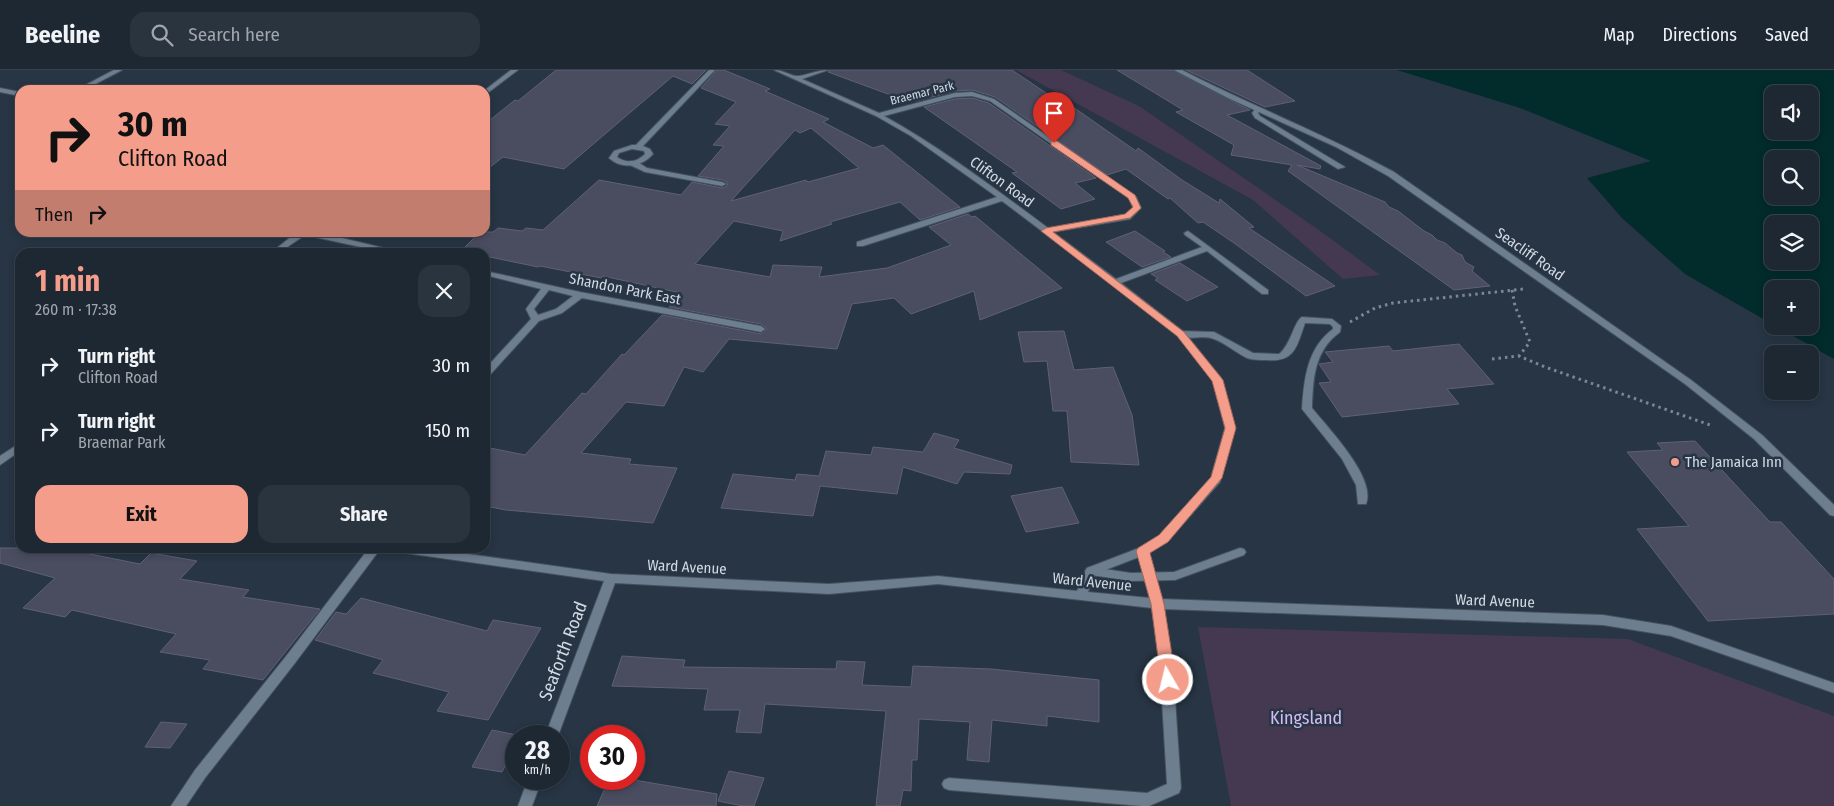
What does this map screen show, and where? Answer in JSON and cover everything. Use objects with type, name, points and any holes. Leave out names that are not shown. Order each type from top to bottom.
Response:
[{"type":"street","points":[[89,85],[118,70]]},
{"type":"street","points":[[490,89],[515,70]]},
{"type":"street","points":[[638,147],[712,70]]},
{"type":"street","name":"Clifton Road","points":[[777,70],[878,115],[914,135],[1116,282],[1181,334],[1218,380],[1230,428],[1216,478],[1163,539],[1143,551],[1091,570]]},
{"type":"street","points":[[797,78],[825,70]]},
{"type":"street","name":"Seacliff Road","points":[[1177,70],[1207,86],[1355,152],[1391,174],[1688,382],[1758,437],[1834,512]]},
{"type":"street","points":[[0,90],[15,93]]},
{"type":"street","name":"Braemar Park","points":[[878,115],[955,95],[972,94],[992,100],[1132,197],[1137,208],[1127,217],[1046,231]]},
{"type":"street","points":[[1258,109],[1255,113],[1257,117],[1341,167]]},
{"type":"street","points":[[638,147],[647,149],[649,154],[645,159],[632,163],[619,162],[614,158],[614,155],[620,150],[638,147]]},
{"type":"street","points":[[632,163],[645,170],[722,184]]},
{"type":"street","points":[[860,244],[1003,198]]},
{"type":"street","points":[[1188,233],[1265,292]]},
{"type":"street","points":[[281,248],[296,237]]},
{"type":"street","points":[[325,237],[374,248]]},
{"type":"street","points":[[1116,282],[1208,248]]},
{"type":"street","name":"Shandon Park East","points":[[490,274],[580,295],[761,329]]},
{"type":"street","points":[[536,319],[530,309],[547,287]]},
{"type":"street","points":[[490,370],[536,319],[559,311],[580,295]]},
{"type":"street","points":[[1181,334],[1214,335],[1251,356],[1274,358],[1282,357],[1287,352],[1294,342],[1302,320],[1332,322],[1337,326],[1337,330],[1326,338],[1314,357],[1310,374],[1307,409],[1346,457],[1361,485],[1362,501]]},
{"type":"street","points":[[0,448],[15,450]]},
{"type":"street","points":[[0,461],[15,452]]},
{"type":"street","points":[[949,784],[1148,800],[1174,788],[1168,680],[1158,604],[1143,551]]},
{"type":"street","points":[[1081,595],[1091,570],[1131,577],[1175,576],[1240,552]]},
{"type":"street","points":[[178,806],[200,774],[291,659],[371,553]]},
{"type":"street","name":"Ward Avenue","points":[[433,553],[610,578],[829,589],[938,580],[1158,604],[1603,620],[1671,630],[1834,688]]},
{"type":"street","name":"Seaforth Road","points":[[555,725],[610,578]]},
{"type":"street","points":[[525,806],[531,790]]},
{"type":"path","points":[[1337,330],[1375,308],[1393,303],[1552,286]]},
{"type":"path","points":[[1512,290],[1515,306],[1530,342],[1519,356]]},
{"type":"path","points":[[1492,359],[1519,356],[1711,426],[1742,424]]},
{"type":"green space","points":[[1016,70],[1061,70],[1139,106],[1319,230],[1380,275],[1343,279],[1253,200]]},
{"type":"green space","name":"Kingsland","points":[[1198,627],[1628,639],[1834,716],[1834,806],[1231,806]]},
{"type":"shaded area","points":[[1397,70],[1834,70],[1834,359],[1819,350],[1819,345],[1809,345],[1792,335],[1819,335],[1819,280],[1764,280],[1764,319],[1685,274],[1622,218],[1587,178],[1651,161],[1520,108]]},
{"type":"building","points":[[556,70],[706,70],[692,84],[673,76],[564,169],[503,157],[490,167],[490,120],[515,100],[518,101]]},
{"type":"building","points":[[717,70],[724,70],[770,89],[765,91],[829,119],[823,122],[873,148],[883,145],[960,207],[920,220],[900,202],[830,222],[832,224],[780,241],[783,231],[734,221],[695,264],[770,277],[773,265],[822,267],[819,277],[887,268],[951,245],[929,227],[968,214],[972,217],[975,216],[1062,288],[980,320],[974,291],[911,314],[894,298],[852,304],[837,349],[729,339],[703,372],[684,367],[664,406],[626,402],[581,453],[631,459],[629,464],[677,468],[653,523],[490,507],[490,448],[525,455],[582,393],[586,394],[622,354],[624,355],[662,315],[761,334],[766,328],[761,324],[669,307],[681,293],[603,276],[601,278],[490,257],[490,248],[464,248],[475,237],[490,237],[490,232],[498,228],[522,231],[526,228],[543,230],[599,180],[681,195],[692,182],[722,188],[727,186],[728,183],[723,180],[698,176],[724,146],[713,145],[730,126],[715,124],[736,102],[701,88]],"holes":[[[811,128],[859,168],[808,182],[806,180],[731,201],[795,130],[800,133]]]},
{"type":"building","points":[[830,70],[1012,70],[1052,97],[1073,107],[1136,151],[1138,148],[1182,180],[1219,203],[1220,199],[1254,227],[1249,228],[1335,286],[1306,296],[1203,222],[1198,223],[1170,198],[1168,199],[1126,169],[1107,175],[995,97],[972,90],[955,91],[916,101],[912,99],[907,101],[828,72]]},
{"type":"building","points":[[1117,70],[1172,70],[1250,110],[1227,115],[1321,166],[1320,169],[1297,165],[1385,202],[1389,207],[1398,211],[1437,240],[1445,243],[1462,255],[1465,262],[1474,267],[1472,271],[1490,286],[1454,290],[1288,171],[1292,165],[1231,155],[1234,145],[1176,112],[1183,110]]},
{"type":"building","points":[[1186,70],[1247,70],[1295,101],[1265,107]]},
{"type":"building","points":[[972,98],[989,103],[1096,178],[1075,183],[1095,199],[1061,209],[1012,173],[1017,172],[924,107],[955,99]]},
{"type":"building","points":[[1135,231],[1171,257],[1142,267],[1106,242]]},
{"type":"building","points":[[1180,263],[1218,287],[1187,301],[1155,280],[1158,278],[1151,274]]},
{"type":"building","points":[[1064,331],[1074,370],[1113,367],[1132,415],[1139,465],[1071,462],[1067,411],[1053,411],[1047,361],[1024,362],[1018,332]]},
{"type":"building","points":[[1459,344],[1494,384],[1447,389],[1459,404],[1342,417],[1319,383],[1331,382],[1319,364],[1333,362],[1325,352],[1389,346],[1393,351]]},
{"type":"building","points":[[934,433],[959,440],[954,448],[1012,465],[1010,474],[964,472],[957,484],[903,467],[897,494],[820,486],[813,516],[721,508],[733,474],[795,480],[797,474],[819,476],[826,451],[871,455],[873,447],[923,452]]},
{"type":"building","points":[[1695,441],[1770,522],[1781,522],[1834,579],[1834,614],[1708,621],[1637,529],[1689,526],[1627,452],[1663,450],[1657,443]]},
{"type":"building","points":[[1062,487],[1079,523],[1026,532],[1011,496]]},
{"type":"building","points":[[0,548],[15,548],[15,553],[85,553],[140,564],[151,553],[197,561],[180,579],[249,590],[243,597],[320,609],[263,680],[203,669],[210,660],[160,652],[176,634],[72,610],[65,617],[23,608],[55,578],[0,563]]},
{"type":"building","points":[[361,598],[487,631],[493,620],[541,628],[488,720],[437,711],[449,692],[373,673],[383,660],[315,640],[336,612],[346,614]]},
{"type":"building","points":[[622,656],[685,660],[683,667],[836,669],[837,661],[865,662],[862,685],[911,687],[913,666],[991,669],[1099,680],[1099,722],[1047,716],[1047,726],[992,720],[989,762],[967,760],[970,722],[919,719],[917,760],[912,760],[911,791],[903,790],[900,806],[876,806],[886,711],[765,704],[761,733],[736,732],[740,710],[704,710],[708,689],[612,686]]},
{"type":"building","points":[[161,722],[187,724],[170,748],[145,747]]},
{"type":"building","points":[[492,730],[505,733],[505,766],[502,772],[472,767]]},
{"type":"building","points":[[729,771],[764,778],[754,806],[743,806],[718,801]]},
{"type":"building","points":[[645,782],[717,794],[716,806],[597,806],[604,790],[645,790]]},
{"type":"place","name":"The Jamaica Inn","points":[[1675,462]]},
{"type":"route","points":[[1054,143],[1132,197],[1137,208],[1127,217],[1046,231],[1116,282],[1181,334],[1218,380],[1230,428],[1216,478],[1163,539],[1143,551],[1158,604],[1168,680]]}]
